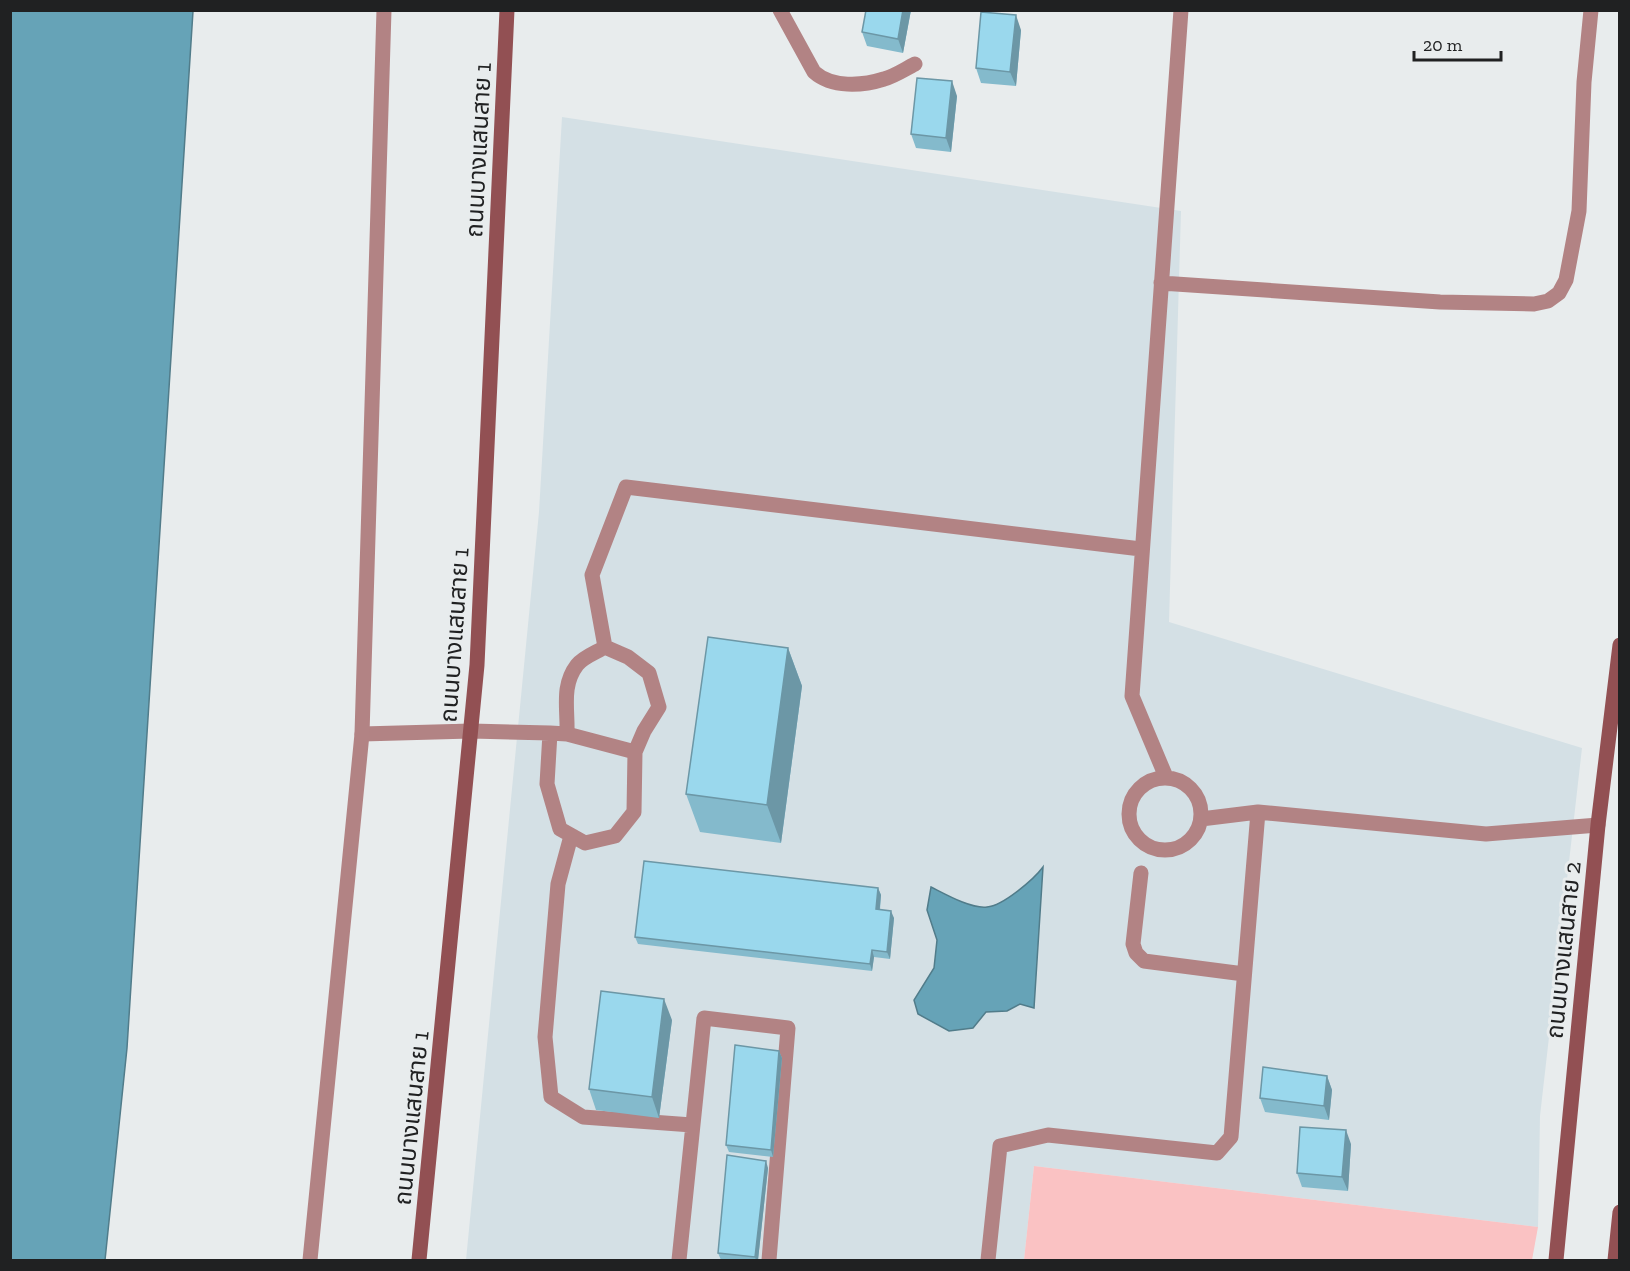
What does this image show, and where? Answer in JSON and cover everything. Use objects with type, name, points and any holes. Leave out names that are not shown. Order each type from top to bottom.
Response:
[{"type":"street","points":[[310,1260],[362,734],[384,10]]},
{"type":"street","name":"ถนนบางแสนสาย 1","points":[[419,1260],[477,665],[507,10]]},
{"type":"street","points":[[780,10],[814,72],[819,76],[848,85],[885,79],[915,64]]},
{"type":"street","points":[[1161,283],[1440,302],[1533,304],[1548,301],[1559,293],[1566,280],[1579,211],[1584,82],[1591,10]]},
{"type":"street","points":[[1166,777],[1132,696],[1178,15]]},
{"type":"street","points":[[605,647],[592,575],[626,488],[1141,549]]},
{"type":"street","name":"ถนนบางแสนสาย 2","points":[[1556,1260],[1598,825],[1620,645]]},
{"type":"street","points":[[550,733],[547,784],[560,829],[585,843],[615,836],[634,812],[635,752],[659,706],[649,673],[628,657],[605,647]]},
{"type":"street","points":[[567,734],[565,689],[578,663],[605,647]]},
{"type":"street","points":[[362,734],[471,731],[567,734],[635,752]]},
{"type":"street","points":[[1166,777],[1188,786],[1196,796],[1200,807],[1200,819],[1197,830],[1190,840],[1181,846],[1158,849],[1147,845],[1138,837],[1129,816],[1130,804],[1135,793],[1144,784],[1166,777]]},
{"type":"street","points":[[1200,819],[1258,812],[1486,834],[1598,825]]},
{"type":"street","points":[[988,1260],[999,1146],[1048,1135],[1216,1153],[1231,1137],[1258,812]]},
{"type":"street","points":[[571,836],[558,884],[545,1037],[551,1097],[583,1117],[692,1125]]},
{"type":"street","points":[[1141,873],[1133,944],[1136,953],[1144,961],[1244,974]]},
{"type":"street","points":[[679,1260],[704,1018],[788,1028],[769,1260]]},
{"type":"street","points":[[1615,1260],[1620,1212]]},
{"type":"shaded area","points":[[562,117],[1181,211],[1169,622],[1582,748],[1540,1116],[1538,1227],[1034,1166],[1024,1260],[466,1260],[539,512]]},
{"type":"shaded area","points":[[1034,1166],[1538,1227],[1532,1260],[1024,1260]]},
{"type":"water","points":[[10,11],[193,11],[127,1048],[105,1260],[11,1260]]},
{"type":"water","points":[[1043,867],[1034,1008],[1020,1004],[1007,1011],[986,1012],[973,1028],[949,1031],[918,1014],[914,1000],[934,968],[937,940],[927,910],[931,887],[966,903],[987,907],[1001,902],[1026,885]]},
{"type":"building","points":[[866,10],[903,10],[898,39],[862,32]]},
{"type":"building","points":[[981,12],[1016,15],[1010,72],[976,68]]},
{"type":"building","points":[[917,78],[952,81],[946,138],[911,134]]},
{"type":"building","points":[[708,637],[788,648],[767,805],[686,794]]},
{"type":"building","points":[[644,861],[878,888],[876,909],[891,911],[887,952],[872,950],[870,964],[635,937]]},
{"type":"building","points":[[601,991],[664,999],[652,1097],[589,1089]]},
{"type":"building","points":[[735,1045],[779,1051],[771,1150],[726,1145]]},
{"type":"building","points":[[1263,1067],[1327,1076],[1324,1106],[1260,1098]]},
{"type":"building","points":[[1300,1127],[1346,1130],[1342,1177],[1297,1173]]},
{"type":"building","points":[[727,1155],[766,1161],[755,1257],[718,1253]]}]
